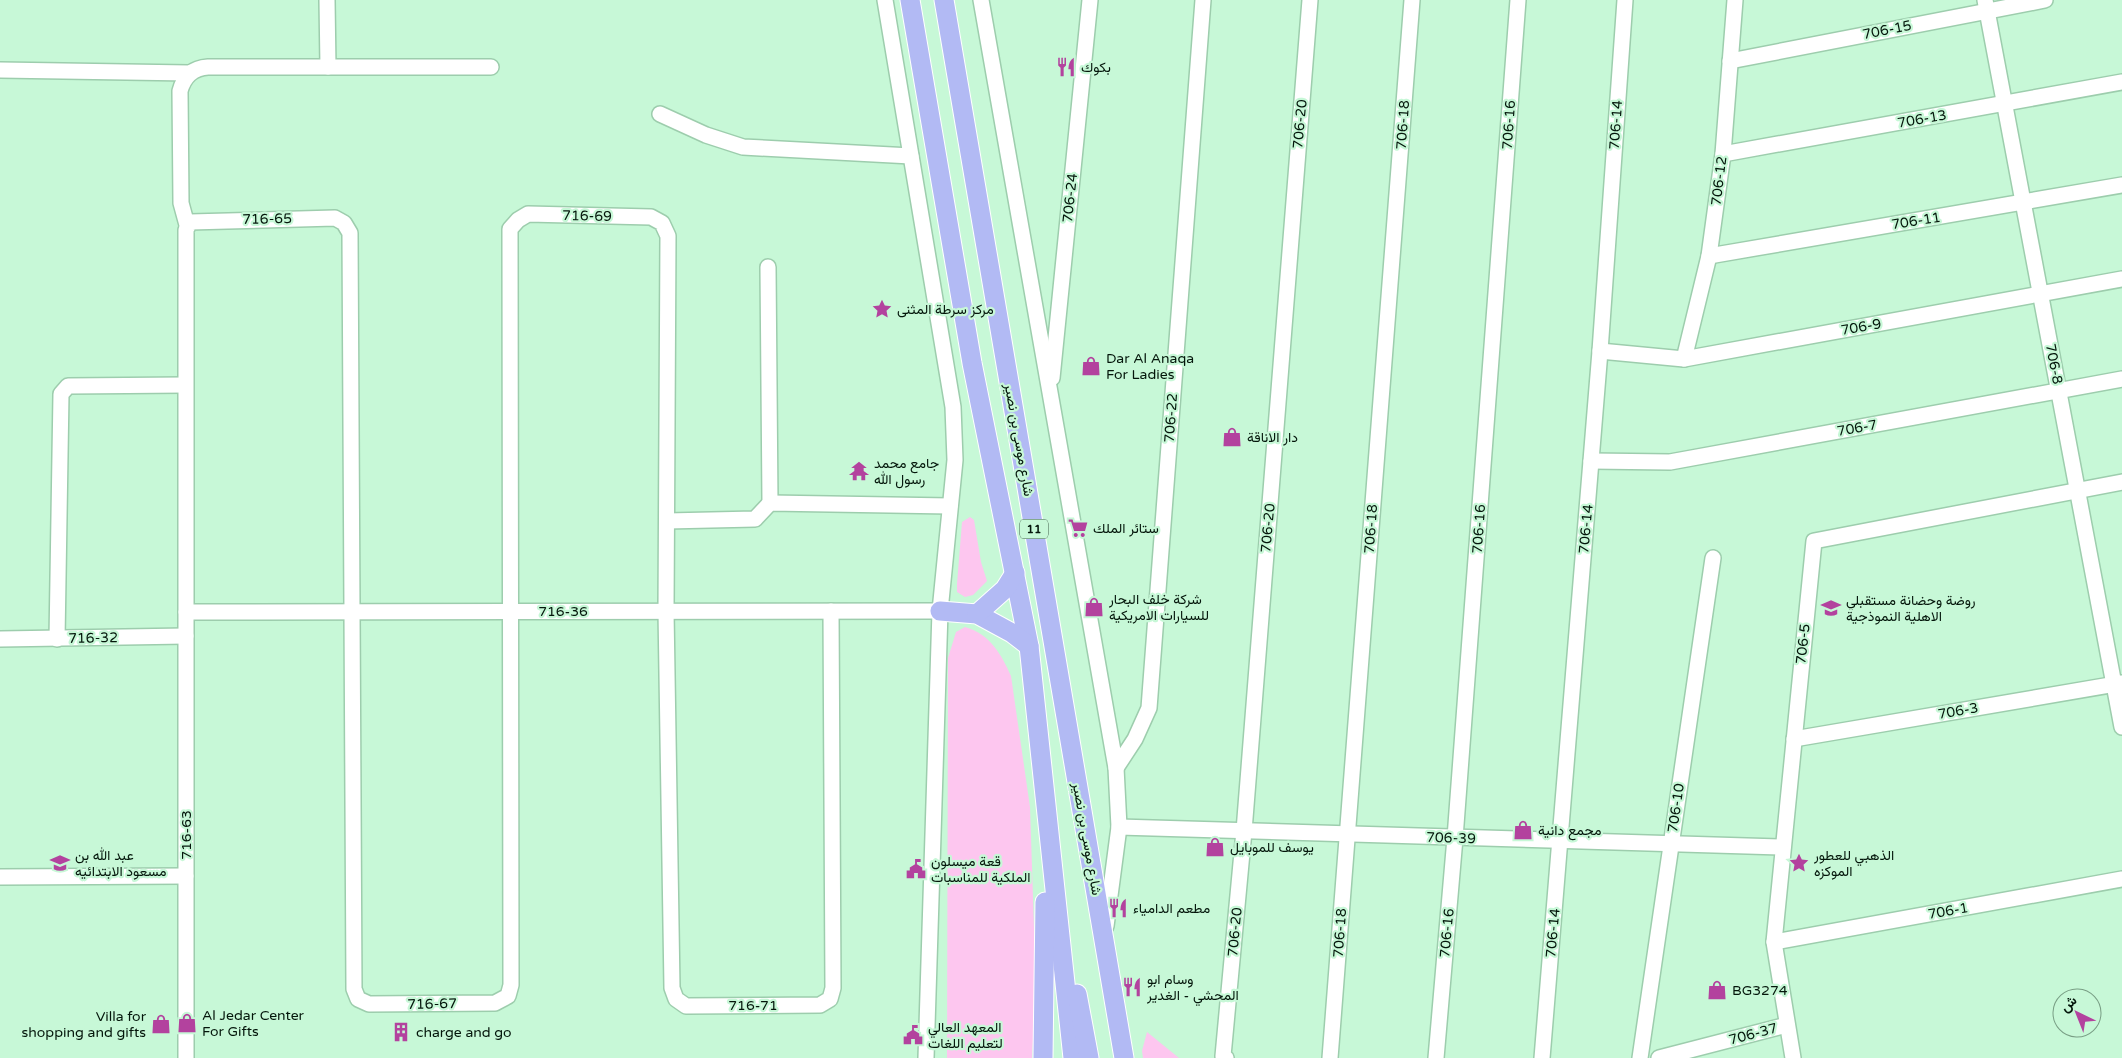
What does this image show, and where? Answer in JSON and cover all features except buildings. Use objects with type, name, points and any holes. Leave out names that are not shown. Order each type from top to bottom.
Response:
[{"type":"main road","name":"11","points":[[910,0],[972,363],[1029,646],[1046,821],[1073,1058]]},
{"type":"main road","name":"شارع موسى بن نصير","points":[[944,0],[1124,1058]]},
{"type":"main road","points":[[976,614],[1005,589],[1015,573]]},
{"type":"main road","points":[[940,611],[976,614],[1012,633],[1029,646]]},
{"type":"main road","points":[[1043,1058],[1046,821]]},
{"type":"main road","points":[[1046,821],[1088,1058]]},
{"type":"street","points":[[327,0],[328,67]]},
{"type":"street","points":[[885,0],[953,407],[955,460],[940,611],[926,1058]]},
{"type":"street","points":[[981,0],[1116,768],[1119,827],[1104,939]]},
{"type":"street","points":[[987,31],[990,0]]},
{"type":"street","name":"706-24","points":[[1050,397],[1090,0]]},
{"type":"street","name":"706-22","points":[[1116,768],[1135,740],[1149,708],[1203,0]]},
{"type":"street","name":"706-20","points":[[1225,1057],[1310,0]]},
{"type":"street","name":"706-18","points":[[1330,1058],[1412,0]]},
{"type":"street","name":"706-16","points":[[1436,1058],[1455,838],[1518,0]]},
{"type":"street","name":"706-14","points":[[1542,1058],[1600,351],[1625,0]]},
{"type":"street","name":"706-12","points":[[1684,359],[1709,256],[1722,154],[1735,0]]},
{"type":"street","name":"706-15","points":[[1730,61],[1986,6],[2045,0]]},
{"type":"street","name":"706-8","points":[[1986,6],[2078,490],[2118,684],[2122,727]]},
{"type":"street","points":[[186,612],[187,226],[181,203],[180,91],[189,74],[195,70],[208,67],[491,67]]},
{"type":"street","points":[[0,70],[189,74]]},
{"type":"street","name":"706-13","points":[[1722,154],[2122,82]]},
{"type":"street","points":[[660,114],[706,135],[742,147],[911,156]]},
{"type":"street","name":"706-11","points":[[1709,256],[2122,185]]},
{"type":"street","name":"716-69","points":[[510,612],[510,229],[518,220],[528,214],[651,218],[662,223],[668,236],[666,611]]},
{"type":"street","name":"716-65","points":[[187,226],[193,220],[335,218],[344,223],[350,233],[353,612]]},
{"type":"street","points":[[666,521],[755,519],[770,503],[768,267]]},
{"type":"street","name":"706-9","points":[[1600,351],[1684,359],[2122,279]]},
{"type":"street","name":"706-7","points":[[1591,461],[1670,462],[2122,379]]},
{"type":"street","points":[[57,638],[61,394],[68,386],[186,385]]},
{"type":"street","name":"706-5","points":[[1793,1058],[1774,942],[1814,541],[2122,482]]},
{"type":"street","points":[[770,503],[950,506]]},
{"type":"street","name":"706-10","points":[[1640,1058],[1713,558]]},
{"type":"street","name":"716-71","points":[[666,611],[672,988],[676,999],[686,1006],[696,1006],[820,1004],[830,999],[833,988],[831,611]]},
{"type":"street","name":"716-36","points":[[186,612],[940,611]]},
{"type":"street","name":"716-63","points":[[186,612],[186,1058]]},
{"type":"street","name":"716-67","points":[[353,612],[354,989],[358,999],[369,1004],[495,1003],[508,996],[511,985],[510,612]]},
{"type":"street","name":"716-32","points":[[0,639],[186,636]]},
{"type":"street","name":"706-3","points":[[1794,739],[2118,684]]},
{"type":"street","name":"706-39","points":[[1119,827],[1560,842],[1783,847]]},
{"type":"street","points":[[0,877],[186,876]]},
{"type":"street","name":"706-1","points":[[1774,942],[2122,880]]},
{"type":"street","name":"706-37","points":[[1660,1058],[1688,1055],[1787,1025]]},
{"type":"shaded area","points":[[970,517],[974,520],[981,562],[987,581],[973,595],[965,597],[957,592],[957,584],[962,522]]},
{"type":"shaded area","points":[[965,627],[974,630],[994,646],[1011,676],[1030,807],[1036,989],[1032,1058],[947,1058],[948,658],[956,632]]},
{"type":"shaded area","points":[[1147,1032],[1179,1058],[1143,1058],[1142,1051]]},
{"type":"place","name":"بكوك","points":[[1066,67]]},
{"type":"place","name":"مركز سرطة المثنى","points":[[882,309]]},
{"type":"place","name":"Dar Al Anaqa For Ladies","points":[[1091,366]]},
{"type":"place","name":"دار الاناقة","points":[[1232,437]]},
{"type":"place","name":"جامع محمد رسول الله","points":[[859,471]]},
{"type":"place","name":"ستائر الملك","points":[[1078,528]]},
{"type":"place","name":"شركة خلف البحار للسيارات الامريكية","points":[[1094,607]]},
{"type":"place","name":"روضة وحضانة مستقبلي الاهلية النموذجية","points":[[1831,608]]},
{"type":"place","name":"مجمع دانية","points":[[1523,830]]},
{"type":"place","name":"يوسف للموبايل","points":[[1215,847]]},
{"type":"place","name":"عبد الله بن مسعود الابتدائيه","points":[[60,863]]},
{"type":"place","name":"الذهبي للعطور الموكزه","points":[[1799,863]]},
{"type":"place","name":"قعة ميسلون الملكية للمناسبات","points":[[916,869]]},
{"type":"place","name":"مطعم الدامياء","points":[[1118,908]]},
{"type":"place","name":"وسام ابو المحشي - الغدير","points":[[1132,987]]},
{"type":"place","name":"BG3274","points":[[1717,990]]},
{"type":"place","name":"Al Jedar Center For Gifts","points":[[187,1023]]},
{"type":"place","name":"Villa for shopping and gifts","points":[[161,1024]]},
{"type":"place","name":"charge and go","points":[[401,1032]]},
{"type":"place","name":"المعهد العالي لتعليم اللغات","points":[[913,1035]]}]
